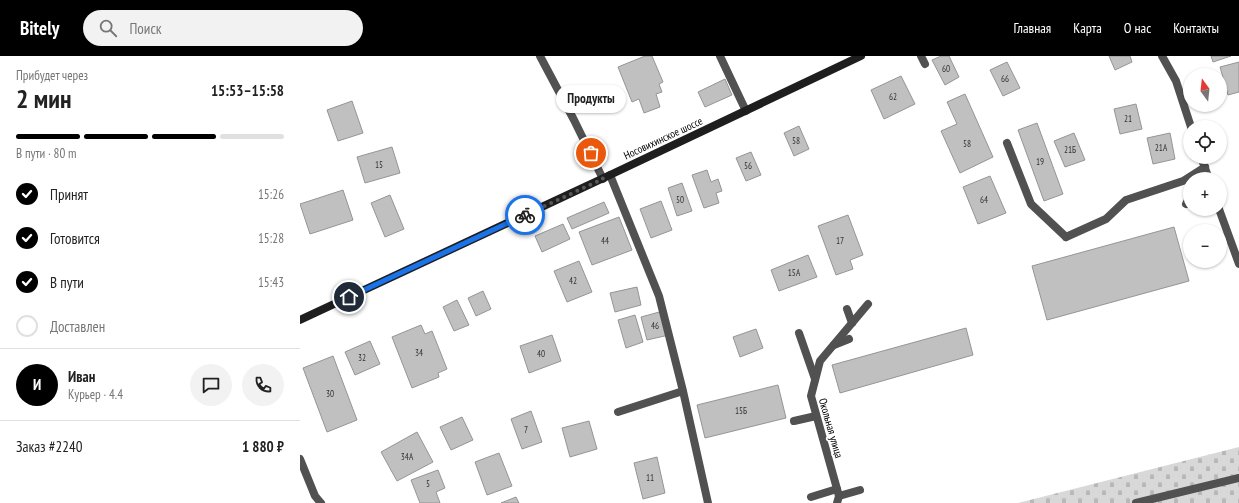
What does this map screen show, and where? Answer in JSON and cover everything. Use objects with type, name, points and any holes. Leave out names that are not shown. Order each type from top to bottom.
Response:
[{"type":"main road","name":"Носовихинское шоссе","points":[[300,320],[607,177],[861,56]]},
{"type":"street","points":[[540,56],[574,120],[607,177],[659,296],[683,390],[708,503]]},
{"type":"street","points":[[720,56],[746,110]]},
{"type":"street","points":[[1162,56],[1176,81],[1189,120]]},
{"type":"street","points":[[1007,143],[1031,204],[1066,237],[1106,220],[1126,200],[1182,181],[1204,167]]},
{"type":"street","points":[[1203,164],[1206,172]]},
{"type":"street","points":[[1202,172],[1204,167]]},
{"type":"street","points":[[1222,216],[1239,264]]},
{"type":"street","name":"Окольная улица","points":[[838,496],[811,396],[820,362],[868,304]]},
{"type":"street","points":[[847,309],[852,323]]},
{"type":"street","points":[[799,333],[815,379]]},
{"type":"street","points":[[834,345],[849,339]]},
{"type":"street","points":[[618,412],[683,390]]},
{"type":"street","points":[[794,421],[816,416]]},
{"type":"street","points":[[300,459],[315,496],[321,503]]},
{"type":"street","points":[[1136,503],[1239,478]]},
{"type":"street","points":[[811,497],[838,496],[860,490]]},
{"type":"green space","points":[[1239,447],[1239,503],[1018,503]]},
{"type":"building","points":[[645,56],[652,56],[663,82],[659,84],[662,92],[656,94],[660,107],[644,113],[639,99],[632,102],[618,67]]},
{"type":"building","points":[[941,56],[949,56],[959,77],[945,85],[932,60]]},
{"type":"building","points":[[1109,56],[1130,56],[1132,62],[1115,70]]},
{"type":"building","points":[[1211,56],[1231,56],[1213,62]]},
{"type":"building","points":[[1007,62],[1020,88],[1003,96],[990,70]]},
{"type":"building","points":[[1239,62],[1239,92],[1228,95],[1227,68],[1220,67]]},
{"type":"building","points":[[901,76],[915,104],[884,119],[871,90]]},
{"type":"building","points":[[725,79],[732,95],[705,107],[698,92]]},
{"type":"building","points":[[965,94],[993,157],[960,173],[941,131],[957,124],[947,102]]},
{"type":"building","points":[[352,101],[363,133],[338,141],[327,110]]},
{"type":"building","points":[[1136,104],[1142,129],[1120,134],[1114,109]]},
{"type":"building","points":[[1037,123],[1063,194],[1044,201],[1018,130]]},
{"type":"building","points":[[799,126],[809,149],[794,156],[784,133]]},
{"type":"building","points":[[1074,133],[1085,160],[1065,167],[1054,141]]},
{"type":"building","points":[[1170,133],[1175,159],[1153,164],[1147,138]]},
{"type":"building","points":[[392,147],[400,173],[365,183],[357,157]]},
{"type":"building","points":[[751,152],[761,175],[746,181],[736,158]]},
{"type":"building","points":[[707,170],[711,182],[718,179],[722,191],[716,193],[719,203],[704,208],[692,175]]},
{"type":"building","points":[[990,176],[1006,213],[978,224],[963,187]]},
{"type":"building","points":[[682,183],[692,211],[677,216],[668,188]]},
{"type":"building","points":[[343,190],[353,220],[310,234],[300,204]]},
{"type":"building","points":[[390,195],[404,229],[385,237],[371,203]]},
{"type":"building","points":[[661,201],[672,230],[651,238],[640,209]]},
{"type":"building","points":[[604,202],[609,213],[572,229],[567,218]]},
{"type":"building","points":[[848,215],[863,255],[850,260],[853,269],[836,275],[818,226]]},
{"type":"building","points":[[619,217],[632,250],[592,265],[579,232]]},
{"type":"building","points":[[563,224],[570,239],[542,252],[535,236]]},
{"type":"building","points":[[1174,227],[1183,259],[1183,268],[1185,268],[1189,281],[1047,320],[1032,266]]},
{"type":"building","points":[[808,255],[817,277],[779,291],[771,270]]},
{"type":"building","points":[[579,261],[592,292],[567,302],[554,271]]},
{"type":"building","points":[[637,287],[641,305],[615,312],[610,293]]},
{"type":"building","points":[[483,291],[491,309],[476,316],[468,298]]},
{"type":"building","points":[[457,300],[469,325],[454,331],[443,307]]},
{"type":"building","points":[[663,311],[669,335],[647,340],[641,317]]},
{"type":"building","points":[[635,315],[643,342],[626,348],[618,320]]},
{"type":"building","points":[[421,325],[425,334],[432,331],[447,369],[438,373],[439,377],[412,388],[392,337]]},
{"type":"building","points":[[966,328],[973,355],[840,393],[832,365]]},
{"type":"building","points":[[756,329],[763,348],[740,357],[733,337]]},
{"type":"building","points":[[552,335],[561,361],[529,373],[520,346]]},
{"type":"building","points":[[370,341],[380,364],[355,375],[345,352]]},
{"type":"building","points":[[333,356],[357,420],[327,432],[303,368]]},
{"type":"building","points":[[778,385],[786,418],[705,438],[697,405]]},
{"type":"building","points":[[531,411],[542,442],[522,449],[511,419]]},
{"type":"building","points":[[462,417],[473,440],[451,450],[440,427]]},
{"type":"building","points":[[589,421],[597,449],[570,457],[562,428]]},
{"type":"building","points":[[417,432],[433,462],[397,481],[381,452]]},
{"type":"building","points":[[499,453],[512,486],[487,495],[475,462]]},
{"type":"building","points":[[657,457],[665,493],[643,499],[634,463]]},
{"type":"building","points":[[438,470],[445,488],[436,492],[440,503],[420,503],[411,480]]},
{"type":"building","points":[[516,497],[519,503],[501,503]]},
{"type":"way so far","points":[[525,215],[603,179],[591,153]]},
{"type":"place","name":"Продукты","points":[[591,153]]},
{"type":"route","points":[[349,297],[525,215]]}]
